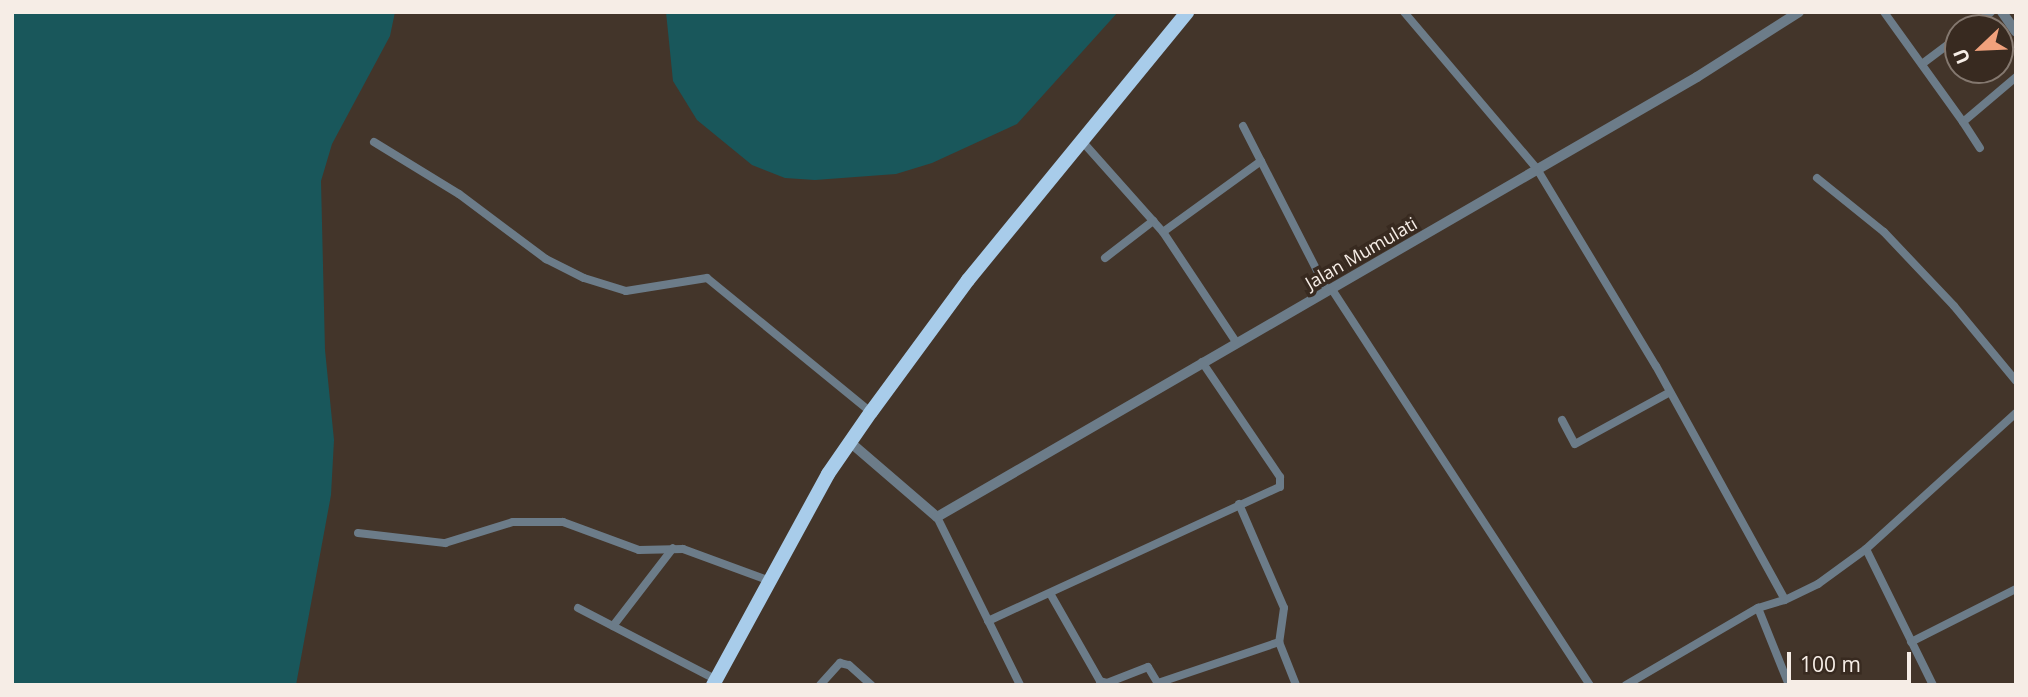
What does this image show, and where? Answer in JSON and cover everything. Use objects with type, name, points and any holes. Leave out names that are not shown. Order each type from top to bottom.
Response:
[{"type":"highway","points":[[714,682],[828,474],[871,412],[968,280],[1187,12]]},
{"type":"street","points":[[1404,12],[1537,169],[1670,392],[1785,600]]},
{"type":"street","name":"Jalan Mumulati","points":[[937,517],[1537,169],[1799,12]]},
{"type":"street","points":[[1884,12],[1980,148]]},
{"type":"street","points":[[2002,12],[2016,32]]},
{"type":"street","points":[[1922,64],[1944,48]]},
{"type":"street","points":[[1963,122],[2016,77]]},
{"type":"street","points":[[1243,126],[1329,289],[1590,685]]},
{"type":"street","points":[[1081,140],[1163,232],[1236,342]]},
{"type":"street","points":[[374,142],[459,194],[546,259],[584,278],[626,291],[707,278],[871,412]]},
{"type":"street","points":[[1163,232],[1261,161]]},
{"type":"street","points":[[1817,178],[1902,251],[2016,381]]},
{"type":"street","points":[[1105,258],[1153,221]]},
{"type":"street","points":[[988,621],[1051,595],[1282,483],[1202,362]]},
{"type":"street","points":[[1562,420],[1575,444],[1670,392]]},
{"type":"street","points":[[1626,685],[1758,608],[1785,600],[1818,584],[1866,549],[2016,413]]},
{"type":"street","points":[[851,443],[937,517],[1020,685]]},
{"type":"street","points":[[1239,504],[1284,608],[1279,642],[1296,685]]},
{"type":"street","points":[[358,533],[444,543],[503,524],[548,521],[575,525],[639,550],[673,548],[770,581]]},
{"type":"street","points":[[613,626],[673,548]]},
{"type":"street","points":[[1866,549],[1932,685]]},
{"type":"street","points":[[1911,642],[2016,589]]},
{"type":"street","points":[[1051,595],[1100,681],[1107,683],[1148,667],[1159,684],[1279,642]]},
{"type":"street","points":[[578,608],[714,682]]},
{"type":"street","points":[[1758,608],[1788,685]]},
{"type":"street","points":[[820,685],[840,663],[849,665],[871,685]]},
{"type":"water","points":[[12,12],[395,12],[390,36],[332,144],[321,181],[325,350],[334,440],[331,495],[296,685],[12,685]]},
{"type":"water","points":[[666,12],[1118,12],[1017,124],[932,163],[896,174],[815,180],[785,178],[752,165],[697,120],[673,81]]}]
